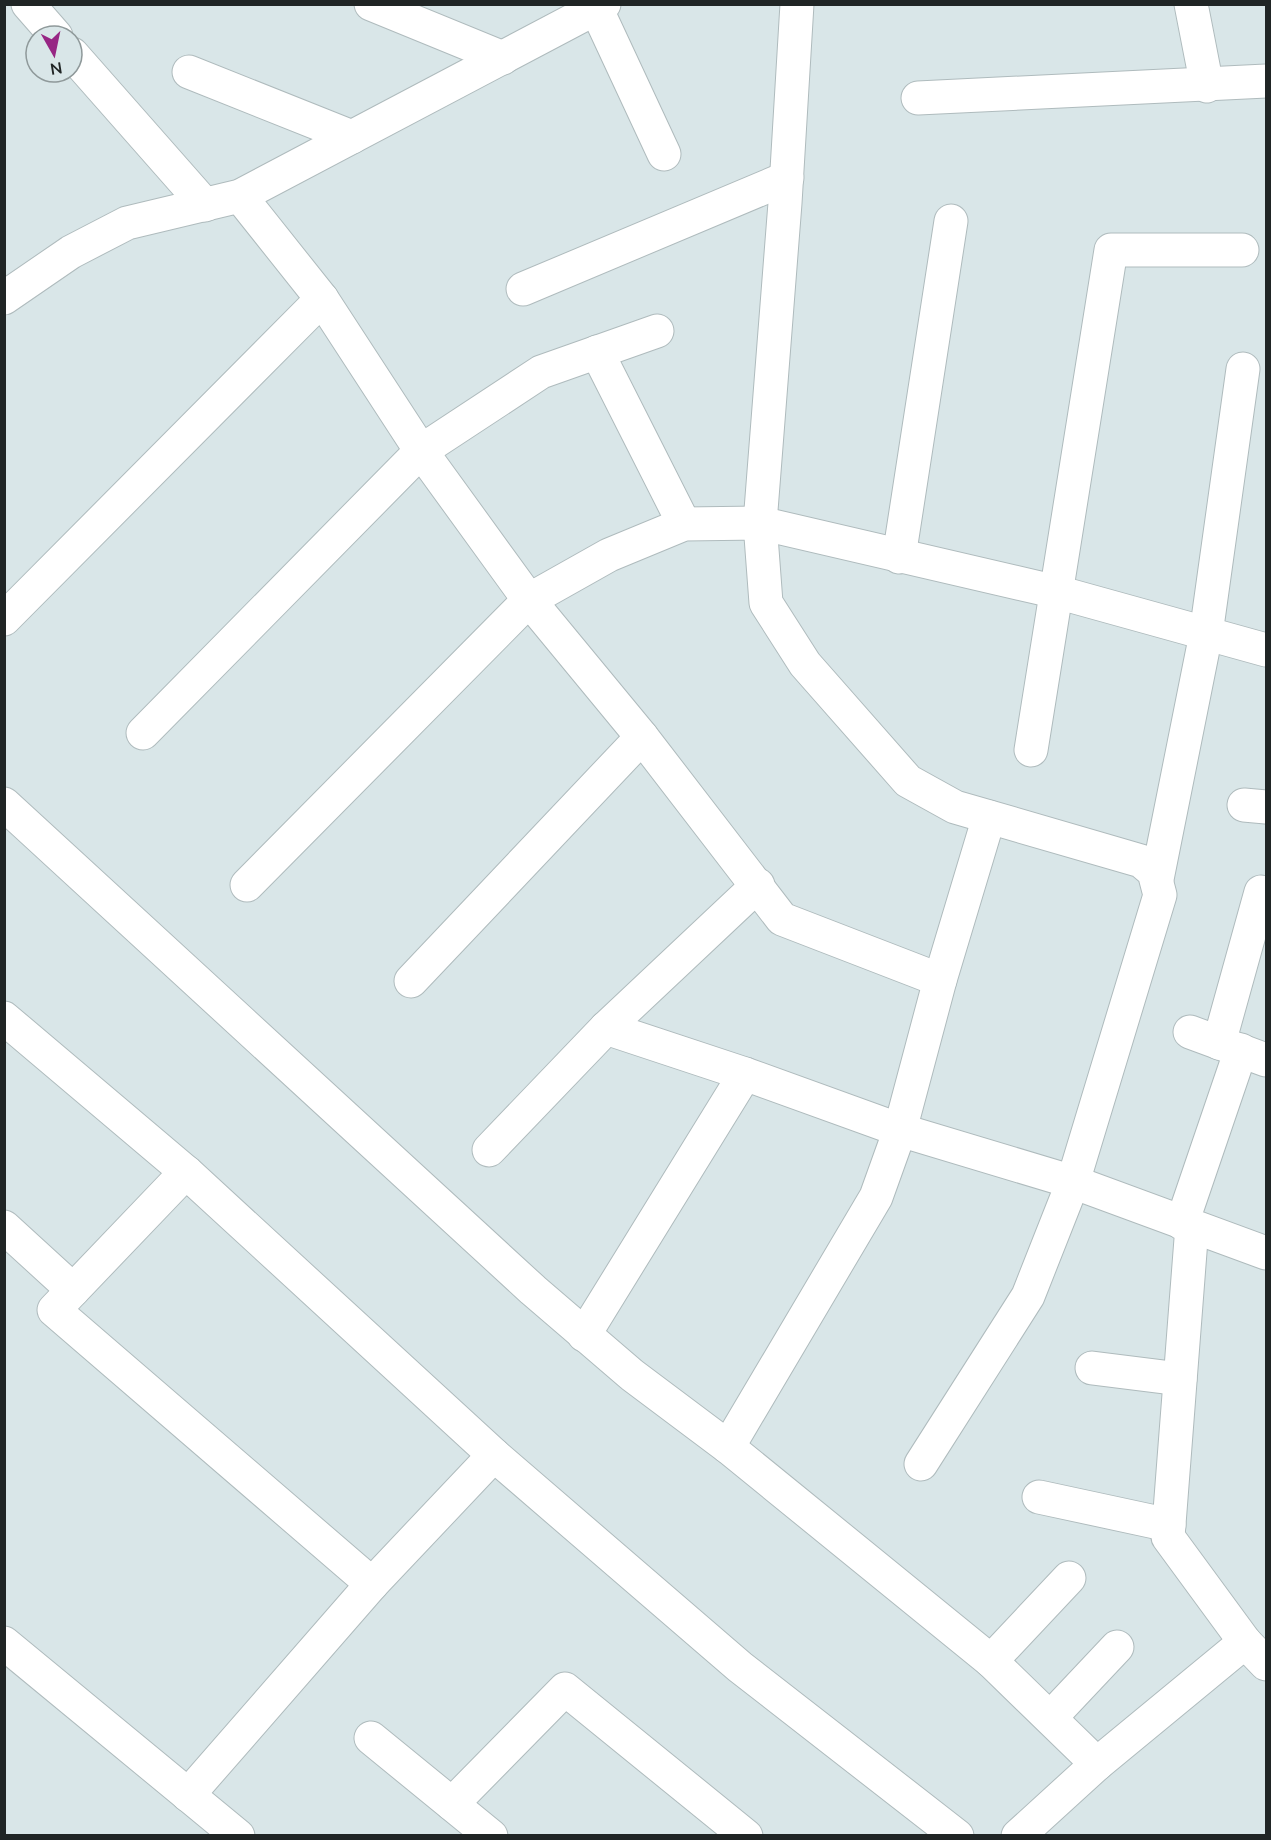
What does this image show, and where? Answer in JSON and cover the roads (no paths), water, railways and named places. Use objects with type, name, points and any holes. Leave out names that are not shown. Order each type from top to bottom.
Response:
[{"type":"street","points":[[28,4],[46,24]]},
{"type":"street","points":[[371,4],[407,11],[503,58]]},
{"type":"street","points":[[797,4],[787,178],[760,523],[766,603],[805,664],[908,781],[955,807],[1141,861],[1154,872],[1160,895],[1072,1182],[1028,1296],[921,1464]]},
{"type":"street","points":[[1191,4],[1207,86]]},
{"type":"street","points":[[4,298],[71,252],[127,223],[240,196],[600,6],[664,154]]},
{"type":"street","points":[[84,68],[205,205]]},
{"type":"street","points":[[189,72],[352,137]]},
{"type":"street","points":[[918,98],[1207,86],[1266,81]]},
{"type":"street","points":[[523,289],[787,178]]},
{"type":"street","points":[[240,196],[322,299],[421,451],[529,600],[642,737],[782,919],[940,980]]},
{"type":"street","points":[[899,557],[951,221]]},
{"type":"street","points":[[1031,750],[1111,250],[1242,250]]},
{"type":"street","points":[[4,620],[322,299]]},
{"type":"street","points":[[143,733],[421,451],[540,372],[657,331]]},
{"type":"street","points":[[597,352],[684,524]]},
{"type":"street","points":[[1156,879],[1206,633],[1243,369]]},
{"type":"street","points":[[247,885],[529,600],[609,555],[684,524],[760,523],[1057,592],[1266,650]]},
{"type":"street","points":[[411,981],[642,737]]},
{"type":"street","points":[[4,804],[584,1335],[632,1375],[728,1447],[991,1661],[1097,1764]]},
{"type":"street","points":[[728,1447],[876,1197],[900,1130],[940,980],[989,817]]},
{"type":"street","points":[[489,1150],[606,1028],[758,885]]},
{"type":"street","points":[[1018,1836],[1097,1764],[1256,1653],[1168,1537],[1180,1379],[1187,1224],[1229,1046],[1261,892]]},
{"type":"street","points":[[4,1018],[186,1172],[494,1455],[740,1667],[957,1836]]},
{"type":"street","points":[[606,1028],[745,1074],[900,1130],[1072,1182],[1266,1253]]},
{"type":"street","points":[[584,1335],[745,1074]]},
{"type":"street","points":[[186,1172],[54,1310],[372,1584]]},
{"type":"street","points":[[4,1227],[74,1290]]},
{"type":"street","points":[[1092,1368],[1180,1379]]},
{"type":"street","points":[[188,1794],[372,1584],[494,1455]]},
{"type":"street","points":[[1039,1497],[1169,1526]]},
{"type":"street","points":[[991,1661],[1069,1578]]},
{"type":"street","points":[[4,1643],[238,1836]]},
{"type":"street","points":[[1051,1717],[1117,1647]]},
{"type":"street","points":[[452,1804],[566,1689],[746,1836]]},
{"type":"street","points":[[371,1738],[491,1836]]}]
